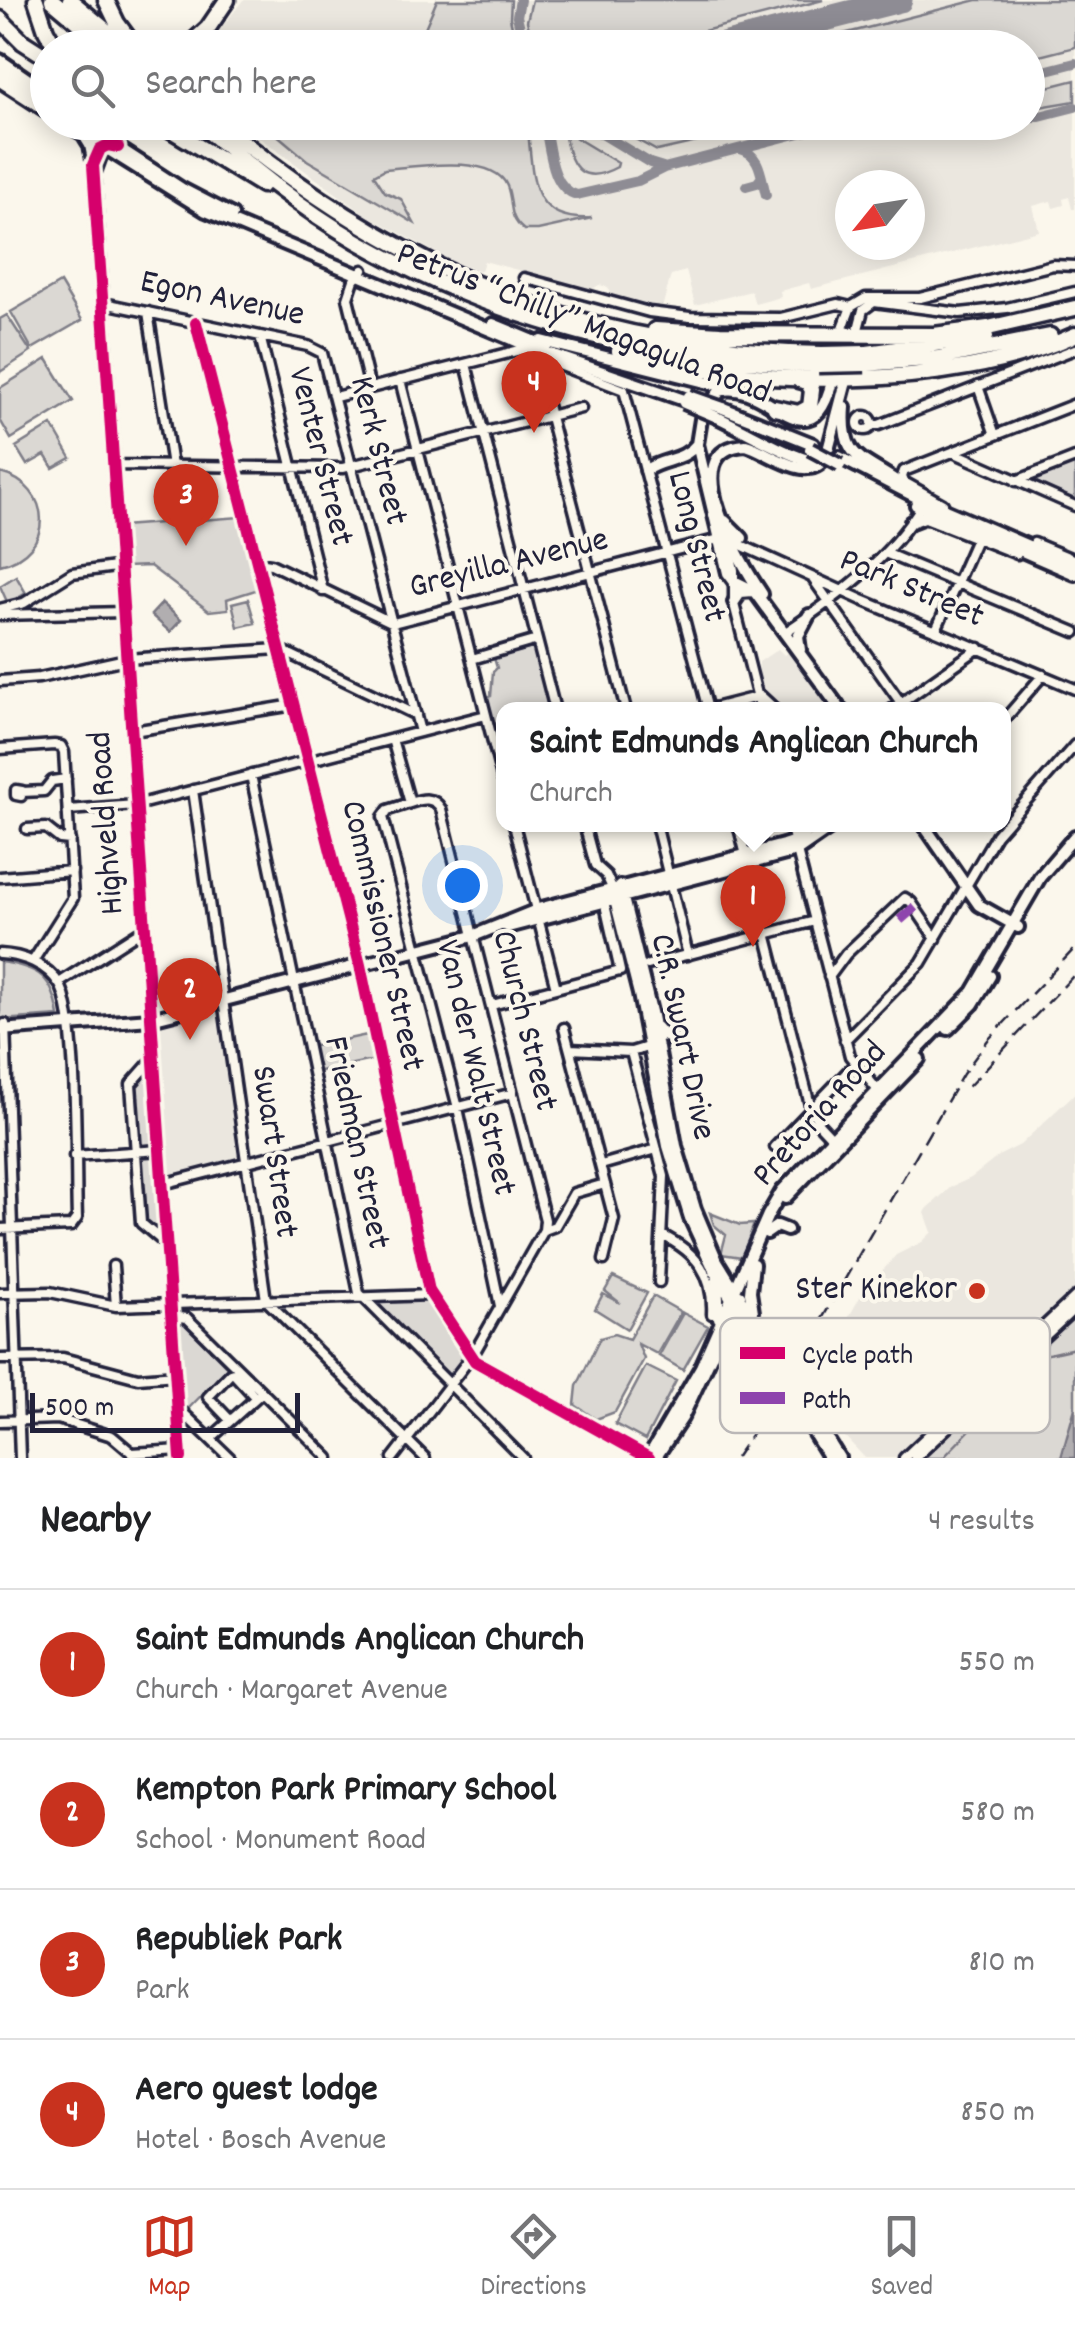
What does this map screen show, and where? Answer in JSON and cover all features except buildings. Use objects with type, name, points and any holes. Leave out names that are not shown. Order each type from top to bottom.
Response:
[{"type":"highway","points":[[52,0],[87,30]]},
{"type":"highway","points":[[70,0],[105,30]]},
{"type":"highway","points":[[106,0],[122,30]]},
{"type":"highway","points":[[206,30],[227,0]]},
{"type":"highway","points":[[0,19],[30,45]]},
{"type":"highway","points":[[187,140],[317,221],[419,274],[561,334],[658,362],[720,374],[852,383],[868,364],[991,336],[1073,300]]},
{"type":"highway","points":[[218,140],[259,174],[353,239]]},
{"type":"highway","points":[[240,140],[290,180],[370,232],[453,275],[551,312],[617,330],[684,343],[868,364],[939,358],[1075,332]]},
{"type":"highway","points":[[551,312],[669,332],[861,330],[934,335],[988,328],[1073,300]]},
{"type":"highway","points":[[523,316],[680,354],[751,362],[820,359]]},
{"type":"highway","points":[[774,408],[799,413],[807,410],[813,400],[809,384],[783,378]]},
{"type":"main road","points":[[0,60],[30,81]]},
{"type":"main road","points":[[0,71],[30,90]]},
{"type":"main road","points":[[0,81],[30,100]]},
{"type":"main road","points":[[88,140],[93,160]]},
{"type":"main road","name":"Petrus “Chilly” Magagula Road","points":[[94,140],[196,206],[344,269],[356,280],[386,287],[533,347],[686,400]]},
{"type":"main road","name":"Petrus “Chilly” Magagula Road","points":[[107,140],[212,206],[356,280],[516,334],[533,347],[811,446],[918,511],[1075,570]]},
{"type":"main road","points":[[113,140],[139,160]]},
{"type":"main road","points":[[835,702],[754,591],[734,581],[728,573],[722,516],[712,476],[713,466],[723,452],[746,444],[797,468],[812,468],[824,461],[861,330]]},
{"type":"main road","points":[[840,333],[844,432],[849,448],[918,511],[953,523]]},
{"type":"main road","points":[[533,347],[731,389],[801,419],[816,416],[843,384]]},
{"type":"main road","points":[[731,389],[720,391],[708,402],[702,414],[698,444],[723,538],[785,631]]},
{"type":"main road","points":[[720,413],[808,461],[820,457],[832,435]]},
{"type":"main road","points":[[646,470],[686,456],[698,444]]},
{"type":"main road","name":"Petrus “Chilly” Magagula Road","points":[[918,511],[1075,570]]},
{"type":"main road","points":[[722,516],[742,538]]},
{"type":"main road","points":[[734,602],[744,590],[754,591]]},
{"type":"main road","points":[[802,654],[798,636],[810,615]]},
{"type":"main road","points":[[796,846],[809,832]]},
{"type":"main road","points":[[2,1027],[155,1016],[476,935],[537,914],[796,846],[821,832]]},
{"type":"main road","points":[[929,832],[980,906],[1016,926]]},
{"type":"main road","name":"Pretoria Road","points":[[728,1318],[782,1191],[973,1004],[1040,877],[1075,836]]},
{"type":"main road","name":"Pretoria Road","points":[[1016,926],[1075,846]]},
{"type":"main road","points":[[617,892],[640,891],[670,879]]},
{"type":"main road","points":[[625,909],[640,891]]},
{"type":"main road","name":"C.R. Swart Drive","points":[[617,892],[625,909],[652,1016],[653,1046],[660,1062],[682,1169],[745,1318]]},
{"type":"main road","name":"C.R. Swart Drive","points":[[617,892],[653,1046],[676,1180],[716,1274],[751,1318]]},
{"type":"main road","points":[[652,1016],[659,1032],[674,1039],[664,1048],[660,1062]]},
{"type":"main road","name":"Pretoria Road","points":[[749,1265],[780,1206],[835,1140]]},
{"type":"main road","points":[[767,1233],[785,1226],[780,1206]]},
{"type":"main road","points":[[718,1260],[731,1273],[749,1265],[751,1303],[757,1318]]},
{"type":"main road","points":[[715,1319],[720,1300],[716,1274]]},
{"type":"main road","name":"Pretoria Road","points":[[648,1456],[700,1367],[715,1319],[735,1298]]},
{"type":"main road","name":"Pretoria Road","points":[[648,1456],[682,1418],[720,1339]]},
{"type":"main road","name":"C.R. Swart Drive","points":[[813,1433],[829,1458]]},
{"type":"main road","name":"C.R. Swart Drive","points":[[824,1433],[839,1458]]},
{"type":"street","points":[[99,140],[102,147]]},
{"type":"street","points":[[102,147],[118,147]]},
{"type":"street","points":[[93,160],[102,147]]},
{"type":"street","name":"Highveld Road","points":[[95,183],[102,147]]},
{"type":"street","name":"Highveld Road","points":[[93,160],[136,804],[155,1016],[154,1058],[181,1454]]},
{"type":"street","points":[[840,333],[851,307],[866,298],[936,295],[1054,265],[1075,266]]},
{"type":"street","points":[[524,278],[636,309],[690,318],[781,318],[838,304],[851,307]]},
{"type":"street","points":[[356,280],[348,300],[370,388]]},
{"type":"street","points":[[936,295],[939,312]]},
{"type":"street","points":[[861,330],[866,306],[874,302],[960,313],[1073,300]]},
{"type":"street","name":"Egon Avenue","points":[[104,304],[317,349],[324,357]]},
{"type":"street","points":[[148,312],[172,466]]},
{"type":"street","name":"Commissioner Street","points":[[196,323],[360,965],[430,1295],[471,1357],[648,1456]]},
{"type":"street","name":"Venter Street","points":[[260,336],[323,590]]},
{"type":"street","points":[[335,397],[533,347],[624,702]]},
{"type":"street","name":"Long Street","points":[[533,347],[616,386],[628,397],[705,702]]},
{"type":"street","points":[[872,425],[1075,349]]},
{"type":"street","name":"Kerk Street","points":[[324,357],[420,732]]},
{"type":"street","points":[[466,364],[553,702]]},
{"type":"street","points":[[400,380],[496,747]]},
{"type":"street","points":[[978,386],[995,435]]},
{"type":"street","points":[[1075,404],[906,469],[902,477],[926,496],[1075,570]]},
{"type":"street","points":[[115,464],[352,466],[581,408]]},
{"type":"street","points":[[954,452],[1075,506]]},
{"type":"street","points":[[1016,481],[1075,458]]},
{"type":"street","points":[[785,631],[885,553],[903,536],[918,511],[976,539],[1075,570]]},
{"type":"street","name":"Greyilla Avenue","points":[[257,562],[271,564],[393,623],[723,538]]},
{"type":"street","name":"Park Street","points":[[723,538],[1075,689]]},
{"type":"street","points":[[936,630],[976,539]]},
{"type":"street","points":[[885,553],[1075,632]]},
{"type":"street","points":[[0,612],[24,603],[72,572],[122,566]]},
{"type":"street","points":[[859,574],[856,589],[862,600]]},
{"type":"street","points":[[812,577],[901,702]]},
{"type":"street","points":[[734,581],[734,602],[759,702]]},
{"type":"street","points":[[785,631],[827,600]]},
{"type":"street","points":[[0,612],[124,612]]},
{"type":"street","points":[[472,659],[538,640]]},
{"type":"street","points":[[909,702],[979,648]]},
{"type":"street","points":[[0,682],[46,677],[126,658],[280,649],[416,716]]},
{"type":"street","points":[[1011,712],[1043,675]]},
{"type":"street","points":[[734,702],[758,696],[770,702]]},
{"type":"street","points":[[133,732],[294,705]]},
{"type":"street","points":[[68,810],[136,804],[486,716]]},
{"type":"street","points":[[392,739],[410,803]]},
{"type":"street","points":[[1011,819],[1075,745]]},
{"type":"street","points":[[0,749],[61,746],[73,898],[34,961]]},
{"type":"street","name":"Friedman Street","points":[[251,775],[360,1297],[523,1458]]},
{"type":"street","points":[[22,792],[44,790],[52,781],[66,779]]},
{"type":"street","name":"Swart Street","points":[[193,790],[266,1300]]},
{"type":"street","name":"Church Street","points":[[410,803],[433,800],[441,809],[545,1215],[544,1230]]},
{"type":"street","name":"Van der Walt Street","points":[[410,803],[388,810],[383,818],[458,1108],[500,1306]]},
{"type":"street","points":[[26,830],[46,828],[62,840],[70,840]]},
{"type":"street","points":[[516,832],[556,988]]},
{"type":"street","points":[[586,832],[595,865],[617,892]]},
{"type":"street","points":[[658,832],[688,955]]},
{"type":"street","points":[[740,832],[811,1110],[835,1140]]},
{"type":"street","points":[[792,832],[845,1040],[854,1065],[881,1093]]},
{"type":"street","points":[[993,832],[996,836]]},
{"type":"street","points":[[845,1040],[920,963],[999,832]]},
{"type":"street","points":[[0,877],[72,871]]},
{"type":"street","points":[[829,977],[846,954],[899,901],[909,899],[938,934]]},
{"type":"street","points":[[492,1005],[618,973],[621,967],[606,909]]},
{"type":"street","points":[[648,966],[815,921]]},
{"type":"street","points":[[59,984],[145,928]]},
{"type":"street","points":[[0,939],[1,954],[34,961],[59,984],[70,1023],[76,1218],[71,1226],[0,1229]]},
{"type":"street","points":[[822,951],[831,957],[846,954]]},
{"type":"street","points":[[2,1027],[20,1458]]},
{"type":"street","points":[[564,1028],[614,1224],[604,1260]]},
{"type":"street","points":[[570,1050],[631,1052],[653,1046]]},
{"type":"street","points":[[631,1052],[664,1176],[659,1282]]},
{"type":"street","points":[[154,1058],[131,1084],[135,1152],[141,1223],[167,1245]]},
{"type":"street","points":[[775,1147],[854,1065]]},
{"type":"street","points":[[163,1184],[514,1092]]},
{"type":"street","points":[[601,1165],[657,1149]]},
{"type":"street","points":[[74,1156],[160,1150]]},
{"type":"street","points":[[393,1458],[471,1357],[544,1230],[555,1226],[574,1194],[605,1184]]},
{"type":"street","points":[[662,1235],[698,1261],[712,1288],[715,1319]]},
{"type":"street","points":[[114,1266],[116,1306]]},
{"type":"street","points":[[0,1293],[50,1292],[116,1306],[430,1295]]},
{"type":"street","points":[[1050,1321],[1075,1297]]},
{"type":"street","points":[[266,1300],[426,1458]]},
{"type":"street","points":[[1050,1331],[1075,1308]]},
{"type":"street","points":[[172,1316],[187,1318],[259,1395]]},
{"type":"street","points":[[0,1358],[70,1358],[138,1378],[176,1375]]},
{"type":"street","points":[[230,1420],[208,1398],[230,1373],[329,1458]]},
{"type":"street","points":[[210,1439],[259,1395]]},
{"type":"street","points":[[178,1408],[230,1458]]},
{"type":"street","points":[[0,1421],[62,1420],[112,1436],[132,1453],[181,1454]]},
{"type":"street","points":[[904,1458],[930,1433]]},
{"type":"street","points":[[915,1458],[942,1433]]},
{"type":"shaded area","points":[[243,0],[1075,0],[1075,209],[1069,197],[1063,199],[1064,205],[1053,208],[1051,201],[1033,206],[1039,231],[925,260],[811,289],[809,283],[780,291],[781,297],[755,304],[751,291],[695,305],[686,271],[671,275],[661,312],[612,300],[608,287],[599,285],[591,290],[484,261],[481,271],[459,265],[365,214],[263,140],[1045,140],[1045,30],[220,30]]},
{"type":"shaded area","points":[[437,0],[511,0],[513,30],[422,30]]},
{"type":"shaded area","points":[[532,0],[823,0],[707,30],[529,30],[527,21]]},
{"type":"shaded area","points":[[977,0],[1075,0],[1075,47],[1045,55],[1045,30],[859,30]]},
{"type":"shaded area","points":[[1075,80],[1075,101],[1045,106],[1045,88]]},
{"type":"shaded area","points":[[283,140],[529,140],[533,176],[544,203],[571,217],[592,218],[524,230],[513,215],[507,186],[486,169],[432,165],[385,169],[374,175],[385,192],[401,199],[414,223],[307,160]]},
{"type":"shaded area","points":[[566,140],[580,140],[618,163],[617,167],[588,174],[575,166]]},
{"type":"shaded area","points":[[637,140],[706,140],[657,151]]},
{"type":"shaded area","points":[[60,283],[82,320],[32,349],[11,312]]},
{"type":"shaded area","points":[[7,315],[31,352],[0,372],[0,319]]},
{"type":"shaded area","points":[[47,359],[73,401],[11,439],[0,420],[0,388]]},
{"type":"shaded area","points":[[52,425],[71,458],[53,468],[45,455],[27,465],[16,447]]},
{"type":"shaded area","points":[[1075,458],[1075,500],[1023,477]]},
{"type":"shaded area","points":[[0,473],[31,491],[41,519],[31,547],[0,565]]},
{"type":"shaded area","points":[[240,517],[259,589],[227,599],[228,609],[209,611],[150,566],[125,567],[122,526]]},
{"type":"shaded area","points":[[16,576],[26,593],[8,604],[0,586]]},
{"type":"shaded area","points":[[248,599],[255,623],[238,627],[232,603]]},
{"type":"shaded area","points":[[162,603],[181,620],[170,632],[151,615]]},
{"type":"shaded area","points":[[536,649],[549,702],[496,702],[496,733],[487,697],[491,696],[493,672],[497,668],[494,658]]},
{"type":"shaded area","points":[[778,649],[784,655],[791,650],[828,702],[765,702],[759,662]]},
{"type":"shaded area","points":[[0,962],[25,967],[42,976],[53,992],[59,1016],[0,1020]]},
{"type":"shaded area","points":[[222,1010],[243,1159],[171,1177],[158,1031],[161,1023]]},
{"type":"shaded area","points":[[367,1035],[372,1060],[315,1072],[310,1047]]},
{"type":"shaded area","points":[[151,1067],[156,1148],[138,1150],[135,1085]]},
{"type":"shaded area","points":[[1075,1093],[1075,1293],[1048,1318],[848,1318],[860,1297],[896,1255],[922,1242],[932,1232],[927,1209],[951,1187],[1020,1145]]},
{"type":"shaded area","points":[[156,1153],[163,1238],[144,1222],[139,1154]]},
{"type":"shaded area","points":[[710,1213],[740,1225],[754,1224],[742,1257],[721,1254],[726,1235],[714,1225]]},
{"type":"shaded area","points":[[613,1277],[647,1293],[627,1329],[595,1309],[603,1294],[620,1303],[605,1291]]},
{"type":"shaded area","points":[[653,1296],[681,1312],[657,1354],[638,1344],[644,1359],[615,1412],[596,1419],[575,1405],[577,1386],[600,1338],[614,1334],[629,1339]]},
{"type":"shaded area","points":[[428,1299],[465,1355],[466,1360],[452,1378],[446,1377],[374,1303]]},
{"type":"shaded area","points":[[683,1313],[708,1326],[683,1370],[659,1356]]},
{"type":"shaded area","points":[[1075,1317],[1075,1458],[920,1458],[947,1433],[1050,1433],[1050,1340]]},
{"type":"shaded area","points":[[183,1322],[228,1368],[187,1410],[178,1325]]},
{"type":"shaded area","points":[[646,1366],[676,1381],[645,1440],[615,1424]]},
{"type":"shaded area","points":[[1075,1408],[1075,1458],[1061,1458]]},
{"type":"shaded area","points":[[842,1433],[927,1433],[900,1458],[865,1458]]},
{"type":"waterway","points":[[1050,1354],[1075,1348]]},
{"type":"waterway","points":[[943,1458],[967,1433]]},
{"type":"taxiway","points":[[520,0],[517,16],[520,30]]},
{"type":"taxiway","points":[[1045,71],[1075,63]]},
{"type":"taxiway","points":[[1045,115],[1075,107]]},
{"type":"taxiway","points":[[547,140],[556,175],[568,191],[577,195],[638,181],[664,168],[772,140]]},
{"type":"taxiway","points":[[612,140],[663,167]]},
{"type":"taxiway","points":[[740,149],[756,161],[766,195]]},
{"type":"taxiway","points":[[746,186],[761,178]]},
{"type":"runway","points":[[782,30],[900,0]]},
{"type":"railway","points":[[823,1318],[963,1074],[988,1040],[1075,948]]},
{"type":"railway","points":[[968,1087],[1075,974]]},
{"type":"railway","points":[[735,1458],[752,1433]]},
{"type":"marked path","points":[[900,920],[915,907]]},
{"type":"cycle path","points":[[118,147],[108,145],[100,149],[93,165],[181,1458]]},
{"type":"cycle path","points":[[196,323],[360,965],[429,1291],[475,1361],[649,1458]]},
{"type":"place","name":"Aero guest lodge","points":[[534,433]]},
{"type":"place","name":"Republiek Park","points":[[186,546]]},
{"type":"place","name":"Saint Edmunds Anglican Church","points":[[753,947]]},
{"type":"place","name":"Kempton Park Primary School","points":[[190,1040]]},
{"type":"place","name":"Ster Kinekor","points":[[977,1291]]}]
